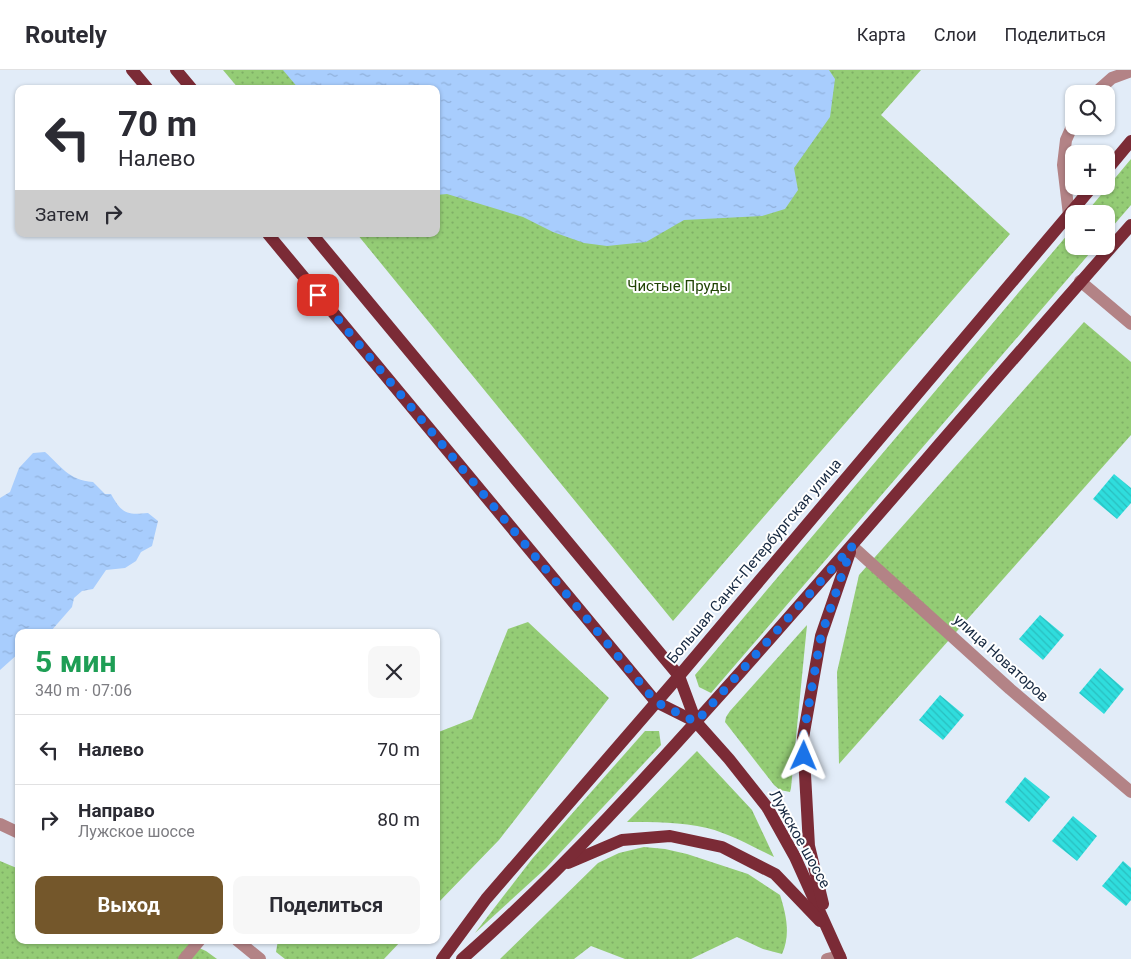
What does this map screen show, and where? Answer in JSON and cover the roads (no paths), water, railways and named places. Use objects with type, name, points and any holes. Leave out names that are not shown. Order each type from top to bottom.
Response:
[{"type":"main road","points":[[132,70],[145,85]]},
{"type":"main road","points":[[176,70],[189,85]]},
{"type":"main road","points":[[1115,160],[1131,141]]},
{"type":"main road","name":"Большая Санкт-Петербургская улица","points":[[1077,205],[1086,195]]},
{"type":"main road","name":"Большая Санкт-Петербургская улица","points":[[442,959],[486,900],[1065,220]]},
{"type":"main road","points":[[462,959],[562,866],[696,722],[1131,225]]},
{"type":"main road","points":[[270,237],[656,702]]},
{"type":"main road","name":"Лужское шоссе","points":[[314,237],[678,676],[696,722],[729,759],[767,807],[795,857],[829,930],[836,958]]},
{"type":"main road","points":[[829,930],[809,846],[803,738],[821,636],[852,546]]},
{"type":"main road","name":"Лужское шоссе","points":[[656,702],[696,722]]},
{"type":"main road","points":[[562,866],[622,840],[670,836],[722,847],[775,874],[829,930]]},
{"type":"street","points":[[1104,85],[1112,78],[1131,71]]},
{"type":"street","points":[[1068,135],[1063,165],[1068,205]]},
{"type":"street","points":[[1080,281],[1131,324]]},
{"type":"street","name":"улица Новаторов","points":[[852,546],[1010,690],[1131,792]]},
{"type":"street","points":[[0,824],[15,831]]},
{"type":"street","points":[[184,959],[197,944]]},
{"type":"street","points":[[242,944],[260,959]]},
{"type":"water","points":[[283,70],[829,70],[835,79],[830,117],[794,168],[798,190],[785,209],[762,216],[684,220],[646,242],[607,246],[584,243],[553,232],[523,217],[447,194],[440,195],[440,85],[296,85]]},
{"type":"water","points":[[45,452],[71,475],[84,481],[93,482],[105,494],[111,494],[118,506],[126,512],[135,514],[148,513],[158,521],[152,546],[141,552],[136,561],[125,568],[106,570],[93,589],[82,591],[74,598],[72,607],[53,629],[15,629],[15,657],[0,670],[0,498],[10,492],[19,468],[33,453]]},
{"type":"park label","name":"Чистые Пруды","points":[[679,286]]}]
